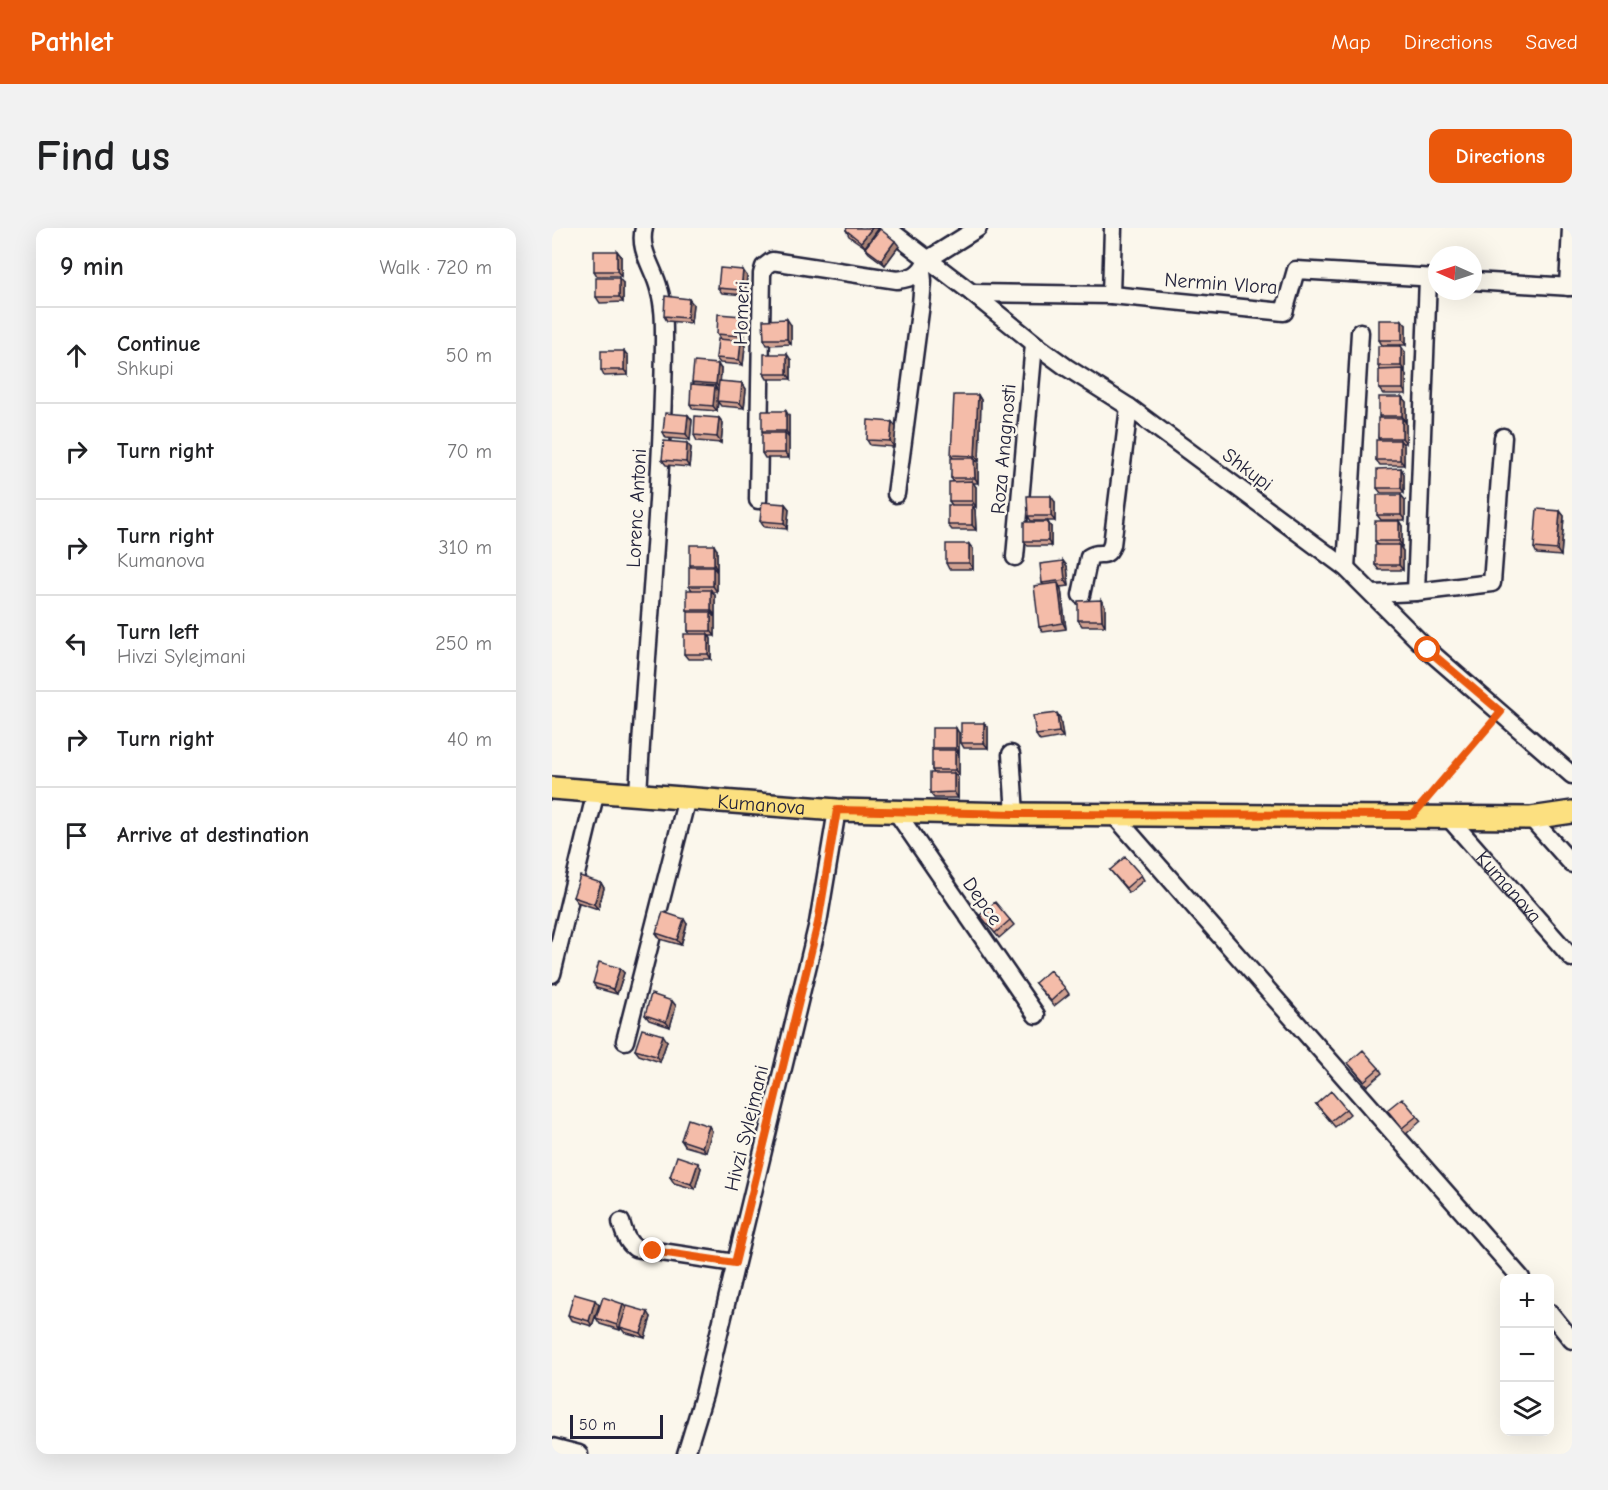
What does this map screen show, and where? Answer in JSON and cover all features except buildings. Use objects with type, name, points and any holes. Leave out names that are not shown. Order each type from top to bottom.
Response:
[{"type":"main road","name":"Kumanova","points":[[552,788],[837,810],[1015,814],[1413,815],[1531,818],[1572,812]]},
{"type":"street","name":"Lorenc Antoni","points":[[638,795],[660,464],[664,364],[664,313],[653,269],[644,251],[644,228]]},
{"type":"street","name":"Shkupi","points":[[887,228],[924,266],[972,293],[1034,344],[1129,407],[1346,568],[1428,650],[1572,775]]},
{"type":"street","points":[[896,494],[924,281],[924,266],[978,228]]},
{"type":"street","points":[[1111,295],[1113,228]]},
{"type":"street","points":[[1482,282],[1570,287],[1571,228]]},
{"type":"street","name":"Homeri","points":[[758,500],[762,274],[764,267],[772,261],[897,280],[911,278],[924,266]]},
{"type":"street","name":"Nermin Vlora","points":[[972,293],[1111,295],[1284,312],[1296,270],[1428,278]]},
{"type":"street","points":[[1416,592],[1432,300]]},
{"type":"street","points":[[1346,568],[1360,332]]},
{"type":"street","name":"Roza Anagnosti","points":[[1015,557],[1034,344]]},
{"type":"street","points":[[1081,595],[1089,557],[1094,554],[1105,555],[1110,552],[1112,545],[1129,407]]},
{"type":"street","points":[[1373,594],[1416,592],[1492,583],[1503,437]]},
{"type":"street","points":[[1011,754],[1015,814]]},
{"type":"street","points":[[552,974],[596,791]]},
{"type":"street","points":[[625,1041],[687,798]]},
{"type":"street","name":"Hivzi Sylejmani","points":[[686,1454],[704,1395],[818,923],[837,810]]},
{"type":"street","name":"Depce","points":[[895,810],[1036,1015]]},
{"type":"street","points":[[1113,814],[1517,1274]]},
{"type":"street","name":"Kumanova","points":[[1447,816],[1572,958]]},
{"type":"street","points":[[1531,818],[1572,864]]},
{"type":"street","points":[[621,1222],[625,1235],[635,1248],[735,1263]]},
{"type":"street","points":[[1554,1318],[1572,1340]]},
{"type":"street","points":[[552,1447],[579,1454]]},
{"type":"path","points":[[1413,815],[1501,712]]},
{"type":"route","points":[[653,1251],[735,1263],[818,923],[837,810],[1015,814],[1413,815],[1501,712],[1428,650]]}]
